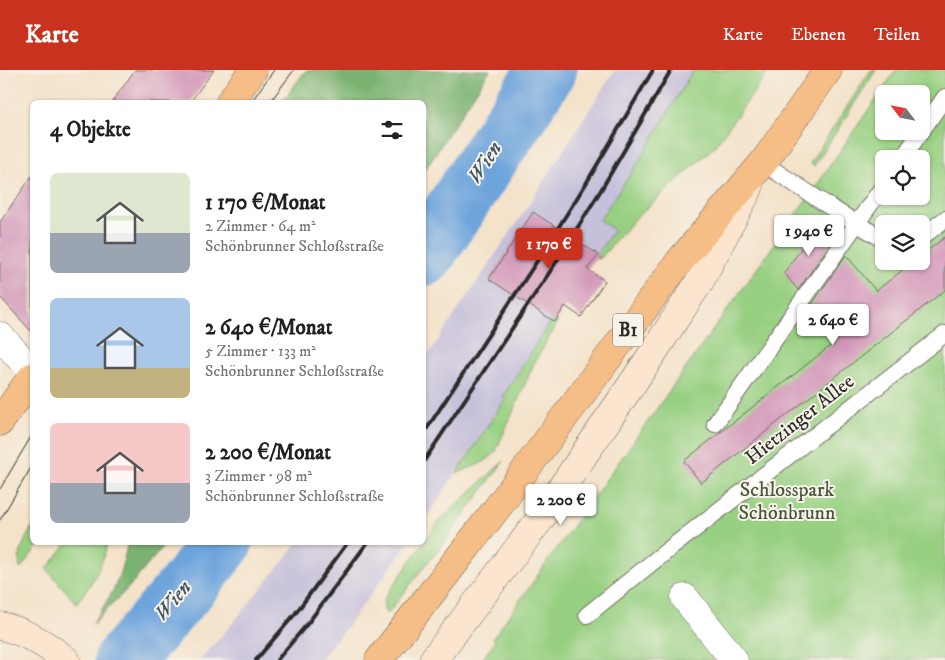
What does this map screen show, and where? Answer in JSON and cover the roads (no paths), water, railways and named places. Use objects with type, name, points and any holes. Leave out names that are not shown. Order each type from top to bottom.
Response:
[{"type":"main road","points":[[231,100],[253,70]]},
{"type":"main road","name":"B1","points":[[379,660],[501,503],[679,262],[763,162],[828,70]]},
{"type":"main road","points":[[433,660],[541,518],[647,362],[700,281],[763,162]]},
{"type":"main road","points":[[0,422],[30,380]]},
{"type":"main road","points":[[0,626],[23,632],[66,660]]},
{"type":"street","points":[[0,336],[30,368]]},
{"type":"street","points":[[685,598],[734,660]]},
{"type":"lane","points":[[908,150],[945,97]]},
{"type":"lane","points":[[763,162],[875,234]]},
{"type":"lane","points":[[715,424],[875,198]]},
{"type":"lane","points":[[930,231],[945,219]]},
{"type":"lane","name":"Hietzinger Allee","points":[[588,615],[654,561],[945,334]]},
{"type":"waterway","name":"Wien","points":[[426,253],[547,70]]},
{"type":"waterway","name":"Wien","points":[[124,660],[221,545]]},
{"type":"tram line","points":[[252,100],[274,70]]},
{"type":"tram line","points":[[272,100],[294,70]]},
{"type":"tram line","points":[[0,489],[30,438]]},
{"type":"tram line","points":[[0,520],[30,469]]},
{"type":"railway","points":[[426,430],[587,182],[653,70]]},
{"type":"railway","points":[[426,458],[553,267],[601,190],[671,70]]},
{"type":"railway","points":[[256,660],[295,614],[346,545]]},
{"type":"railway","points":[[277,660],[308,623],[366,545]]},
{"type":"park label","name":"Schlosspark Schönbrunn","points":[[787,502]]}]
